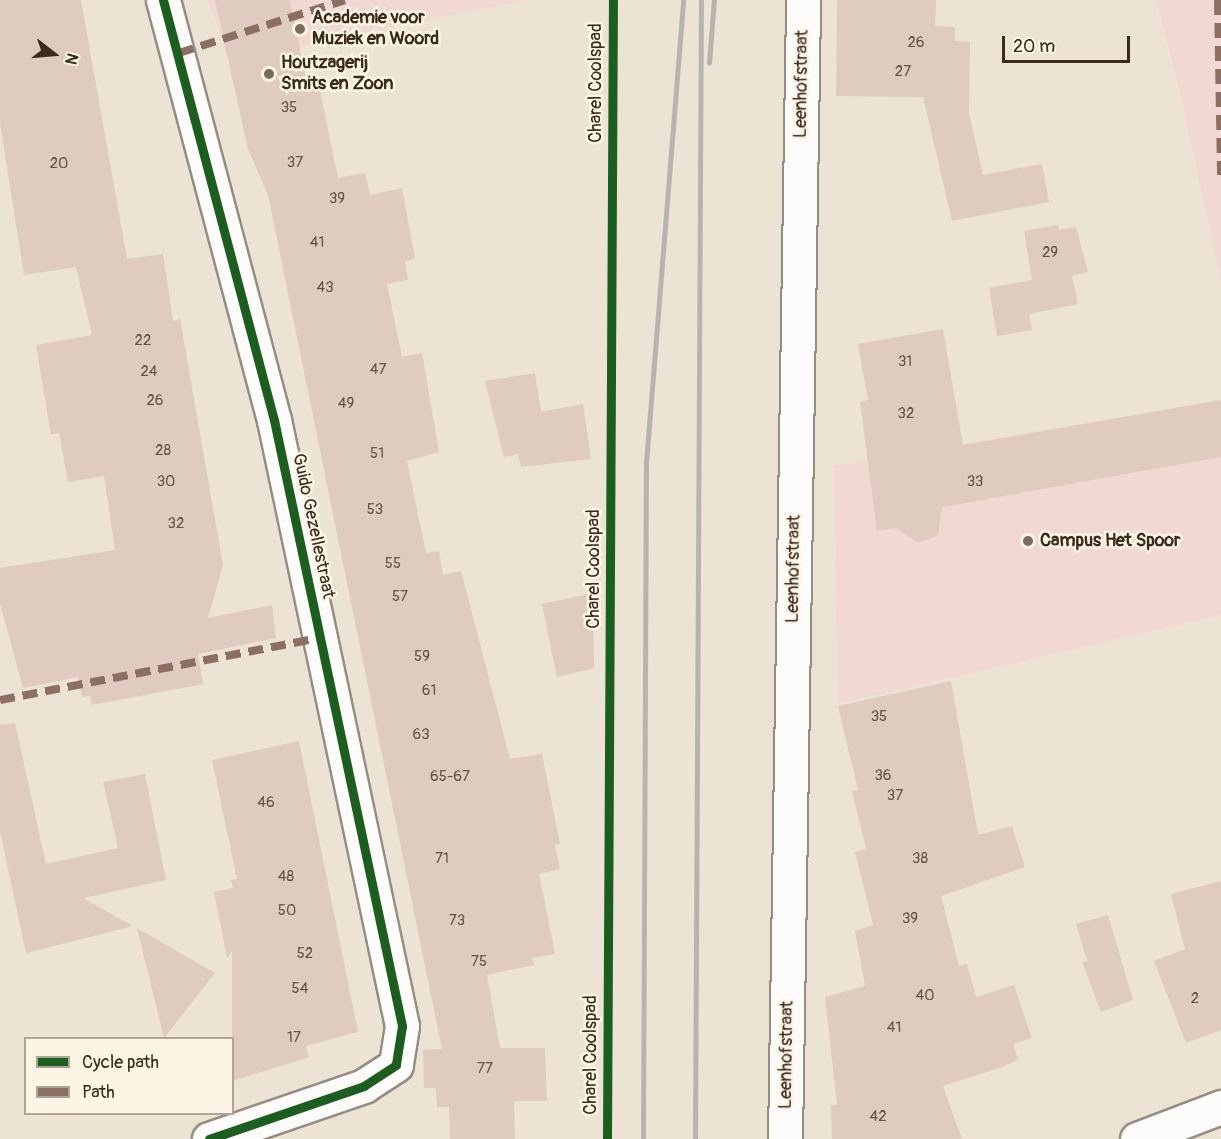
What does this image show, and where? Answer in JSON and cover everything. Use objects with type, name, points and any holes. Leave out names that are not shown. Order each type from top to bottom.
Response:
[{"type":"street","name":"Guido Gezellestraat","points":[[164,0],[274,420],[402,1026],[396,1065],[364,1086],[209,1139]]},
{"type":"street","name":"Leenhofstraat","points":[[785,1139],[803,0]]},
{"type":"street","points":[[1137,1139],[1221,1107]]},
{"type":"shaded area","name":"Academie voor Muziek en Woord","points":[[208,0],[527,0],[229,60]]},
{"type":"shaded area","points":[[1156,0],[1221,0],[1221,282],[1181,97]]},
{"type":"shaded area","name":"Campus Het Spoor","points":[[1221,400],[1221,615],[838,704],[834,466]]},
{"type":"building","points":[[0,0],[81,0],[127,259],[163,254],[173,321],[180,319],[223,565],[208,618],[272,605],[276,638],[198,654],[203,684],[92,705],[90,696],[82,697],[78,677],[23,688],[0,603],[0,568],[115,550],[104,476],[68,482],[59,433],[51,435],[36,345],[92,335],[76,267],[24,275],[0,123]]},
{"type":"building","points":[[215,0],[290,0],[308,89],[319,86],[338,178],[365,173],[370,195],[402,188],[415,259],[405,261],[408,280],[387,284],[402,357],[422,353],[439,452],[407,461],[426,553],[439,551],[443,575],[461,571],[510,759],[542,754],[560,844],[555,845],[560,869],[539,874],[555,954],[532,958],[534,965],[487,975],[500,1048],[545,1048],[547,1101],[514,1101],[515,1139],[450,1139],[449,1107],[437,1107],[436,1088],[424,1088],[423,1050],[442,1049],[268,195],[248,149]]},
{"type":"building","points":[[837,0],[936,0],[935,26],[955,27],[955,41],[970,42],[969,114],[983,175],[1042,164],[1049,202],[952,221],[923,97],[836,96]]},
{"type":"building","points":[[1058,225],[1059,230],[1076,227],[1088,272],[1072,276],[1078,304],[1029,314],[1032,330],[997,336],[989,288],[1032,280],[1024,231]]},
{"type":"building","points":[[943,329],[963,445],[1221,400],[1221,457],[942,507],[938,535],[918,542],[895,528],[877,531],[860,402],[868,400],[858,344]]},
{"type":"building","points":[[535,373],[541,412],[583,404],[591,459],[521,467],[518,454],[504,457],[485,381]]},
{"type":"building","points":[[593,593],[594,668],[557,677],[542,604]]},
{"type":"building","points":[[951,681],[978,835],[1012,826],[1025,867],[941,896],[959,966],[967,964],[976,997],[1014,985],[1032,1038],[1013,1044],[1018,1059],[1005,1066],[943,1086],[962,1139],[832,1139],[831,1105],[837,1105],[825,997],[865,986],[855,931],[873,925],[855,852],[866,849],[852,791],[858,790],[838,706]]},
{"type":"building","points":[[15,723],[46,864],[118,848],[103,782],[145,774],[166,880],[83,898],[133,926],[26,953],[0,832],[0,725]]},
{"type":"building","points":[[299,741],[358,1032],[306,1046],[309,1057],[234,1080],[232,951],[227,958],[214,892],[233,888],[231,880],[237,879],[212,760]]},
{"type":"building","points":[[1221,881],[1221,1030],[1186,1043],[1154,961],[1185,949],[1171,894]]},
{"type":"building","points":[[1108,915],[1133,1000],[1101,1012],[1082,962],[1087,961],[1076,924]]},
{"type":"building","points":[[137,928],[215,973],[164,1037]]},
{"type":"railway","points":[[643,1139],[646,463],[683,0]]},
{"type":"railway","points":[[695,1139],[701,0]]},
{"type":"railway","points":[[709,63],[714,0]]},
{"type":"marked path","points":[[179,53],[345,0]]},
{"type":"marked path","points":[[1218,0],[1221,175]]},
{"type":"marked path","points":[[0,700],[319,638]]},
{"type":"cycle path","points":[[163,0],[274,420],[402,1026],[396,1065],[364,1086],[209,1139]]},
{"type":"cycle path","name":"Charel Coolspad","points":[[607,1139],[613,0]]},
{"type":"place","name":"Academie voor Muziek en Woord","points":[[300,29]]},
{"type":"place","name":"Houtzagerij Smits en Zoon","points":[[269,74]]},
{"type":"place","name":"Campus Het Spoor","points":[[1028,541]]}]
